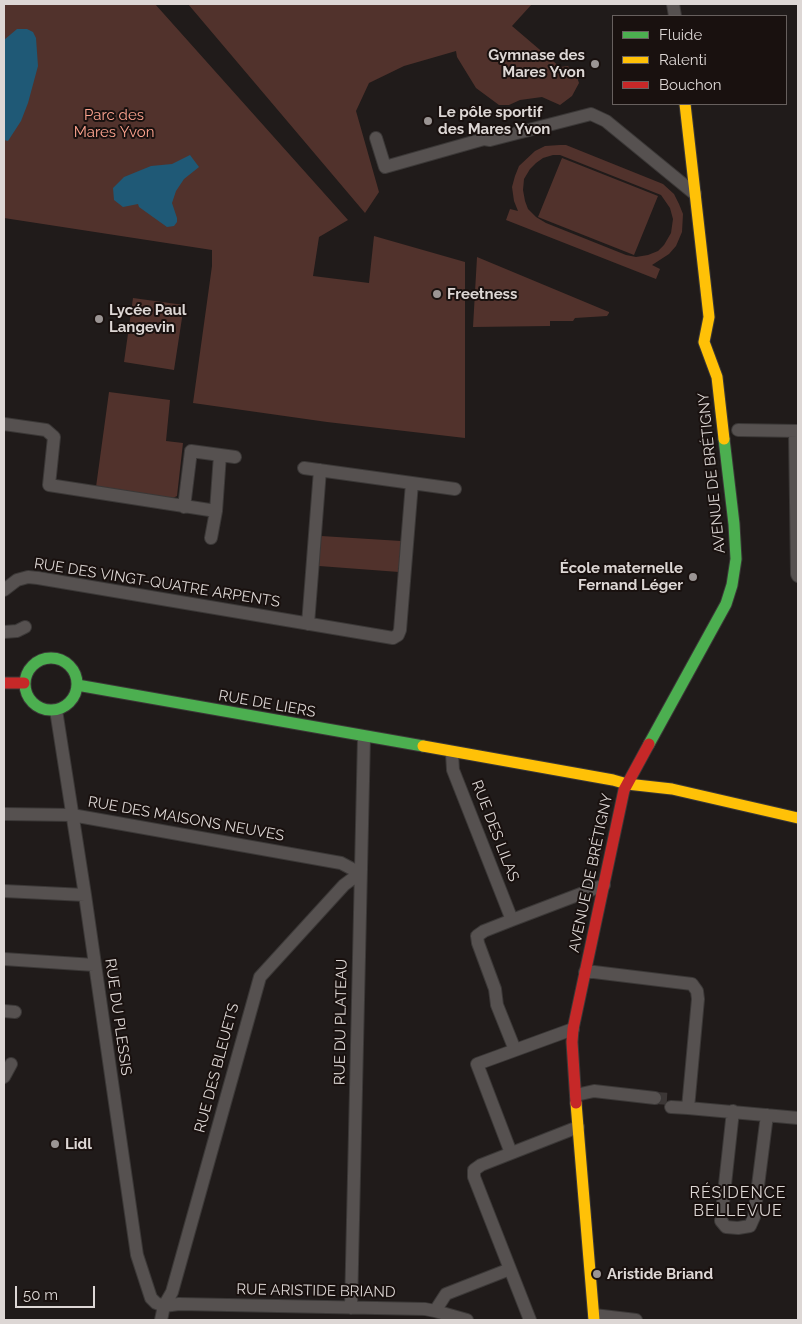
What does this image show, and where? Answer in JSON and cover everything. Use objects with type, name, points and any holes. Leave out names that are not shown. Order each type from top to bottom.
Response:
[{"type":"street","points":[[685,105],[695,194]]},
{"type":"street","points":[[376,138],[385,167],[484,139],[490,140],[591,114],[606,121],[695,194]]},
{"type":"street","name":"AVENUE DE BRÉTIGNY","points":[[594,1318],[578,1127],[572,1042],[573,1029],[627,784],[720,616],[732,586],[736,550],[717,377],[704,342],[709,317],[695,194]]},
{"type":"street","points":[[4,424],[46,430],[54,437],[49,485],[216,511]]},
{"type":"street","points":[[738,430],[797,431],[798,576]]},
{"type":"street","points":[[184,506],[191,451],[235,457]]},
{"type":"street","points":[[212,538],[220,455]]},
{"type":"street","points":[[304,468],[455,489]]},
{"type":"street","points":[[308,624],[320,470]]},
{"type":"street","name":"RUE DES VINGT-QUATRE ARPENTS","points":[[4,590],[17,580],[28,577],[38,578],[393,638],[398,635],[400,630],[412,483]]},
{"type":"street","points":[[4,632],[18,631],[25,627]]},
{"type":"street","points":[[46,658],[54,658],[62,660],[74,670],[77,685],[76,692],[68,704],[56,710],[47,710],[38,707],[30,701],[25,692],[24,683],[25,676],[33,664],[46,658]]},
{"type":"street","points":[[4,683],[24,683]]},
{"type":"street","name":"RUE DE LIERS","points":[[77,685],[627,784],[648,785],[798,818]]},
{"type":"street","name":"RUE DU PLESSIS","points":[[56,710],[85,895],[137,1256],[151,1298],[156,1304],[164,1306]]},
{"type":"street","name":"RUE DU PLATEAU","points":[[351,1308],[364,736]]},
{"type":"street","name":"RUE DES LILAS","points":[[452,753],[453,770],[512,920]]},
{"type":"street","name":"RUE DES MAISONS NEUVES","points":[[4,814],[72,815],[341,863],[360,873]]},
{"type":"street","name":"RUE DES BLEUETS","points":[[164,1306],[172,1292],[260,977],[344,884],[360,873]]},
{"type":"street","points":[[515,1050],[497,1005],[495,989],[477,936],[484,931],[604,885]]},
{"type":"street","points":[[4,891],[85,895]]},
{"type":"street","points":[[4,959],[94,965]]},
{"type":"street","points":[[585,972],[692,984],[697,991],[698,999],[688,1104]]},
{"type":"street","points":[[511,1153],[477,1064],[573,1029]]},
{"type":"street","points":[[4,1077],[11,1064]]},
{"type":"street","points":[[576,1095],[595,1100],[655,1102]]},
{"type":"street","points":[[671,1103],[798,1118]]},
{"type":"street","points":[[733,1111],[721,1221],[726,1226],[738,1228],[750,1226],[754,1217],[767,1115]]},
{"type":"street","points":[[530,1320],[474,1177],[474,1170],[481,1165],[578,1127]]},
{"type":"street","points":[[435,1310],[446,1294],[510,1269]]},
{"type":"street","name":"RUE ARISTIDE BRIAND","points":[[164,1306],[179,1304],[435,1310],[467,1320]]},
{"type":"street","points":[[161,1320],[164,1306]]},
{"type":"street","points":[[594,1318],[636,1320]]},
{"type":"green space","name":"Parc des Mares Yvon","points":[[4,4],[155,4],[348,220],[319,237],[313,276],[369,283],[374,236],[465,262],[465,438],[327,422],[193,403],[212,266],[212,250],[4,218]]},
{"type":"green space","points":[[188,4],[532,4],[512,26],[560,67],[568,66],[577,77],[579,83],[572,96],[560,105],[542,97],[520,100],[509,105],[499,105],[476,88],[457,57],[456,51],[404,66],[369,83],[356,111],[379,192],[365,213]]},
{"type":"green space","points":[[566,145],[663,184],[674,194],[683,214],[682,232],[676,246],[669,254],[652,265],[660,269],[656,279],[506,220],[510,209],[518,211],[512,187],[519,166],[535,151],[545,146]],"holes":[[[560,155],[661,195],[670,208],[673,219],[671,233],[664,245],[658,251],[648,255],[636,257],[626,255],[546,223],[536,217],[528,209],[525,201],[524,179],[530,169],[543,158]]]},
{"type":"green space","points":[[562,158],[658,196],[634,255],[538,217]]},
{"type":"green space","points":[[477,257],[609,313],[607,316],[575,318],[573,321],[550,321],[550,326],[473,327]]},
{"type":"green space","points":[[133,298],[184,305],[174,370],[124,362]]},
{"type":"green space","points":[[109,392],[170,400],[166,441],[183,443],[177,496],[173,498],[96,487]]},
{"type":"green space","points":[[321,536],[401,541],[399,572],[319,566]]},
{"type":"water","points":[[17,29],[27,29],[33,32],[36,38],[38,66],[21,121],[8,141],[4,140],[4,40]]},
{"type":"water","points":[[190,155],[199,167],[184,179],[176,191],[172,203],[177,218],[174,226],[167,227],[139,207],[138,204],[123,207],[114,200],[113,188],[124,177],[151,166],[172,164]]},
{"type":"tunnel","points":[[655,1098],[671,1099]]},
{"type":"traffic: fast","points":[[649,744],[726,604],[732,585],[736,559],[724,439]]},
{"type":"traffic: fast","points":[[46,658],[56,658],[70,665],[77,679],[77,684],[77,689],[70,703],[56,710],[46,710],[36,706],[29,699],[25,689],[25,679],[29,669],[36,662],[46,658]]},
{"type":"traffic: fast","points":[[77,685],[423,746]]},
{"type":"traffic: slow","points":[[685,105],[709,317],[704,342],[717,377],[724,439]]},
{"type":"traffic: slow","points":[[423,746],[627,784],[672,789],[798,818]]},
{"type":"traffic: slow","points":[[576,1103],[594,1320]]},
{"type":"traffic: jam","points":[[4,683],[24,683]]},
{"type":"traffic: jam","points":[[576,1103],[572,1042],[573,1029],[624,790],[649,744]]},
{"type":"place","name":"Gymnase des Mares Yvon","points":[[595,64]]},
{"type":"place","name":"Le pôle sportif des Mares Yvon","points":[[428,121]]},
{"type":"place","name":"Freetness","points":[[437,294]]},
{"type":"place","name":"Lycée Paul Langevin","points":[[99,319]]},
{"type":"place","name":"École maternelle Fernand Léger","points":[[693,577]]},
{"type":"place","name":"Lidl","points":[[55,1144]]},
{"type":"place","name":"Aristide Briand","points":[[597,1274]]},
{"type":"district","name":"RÉSIDENCE BELLEVUE","points":[[738,1202]]}]
